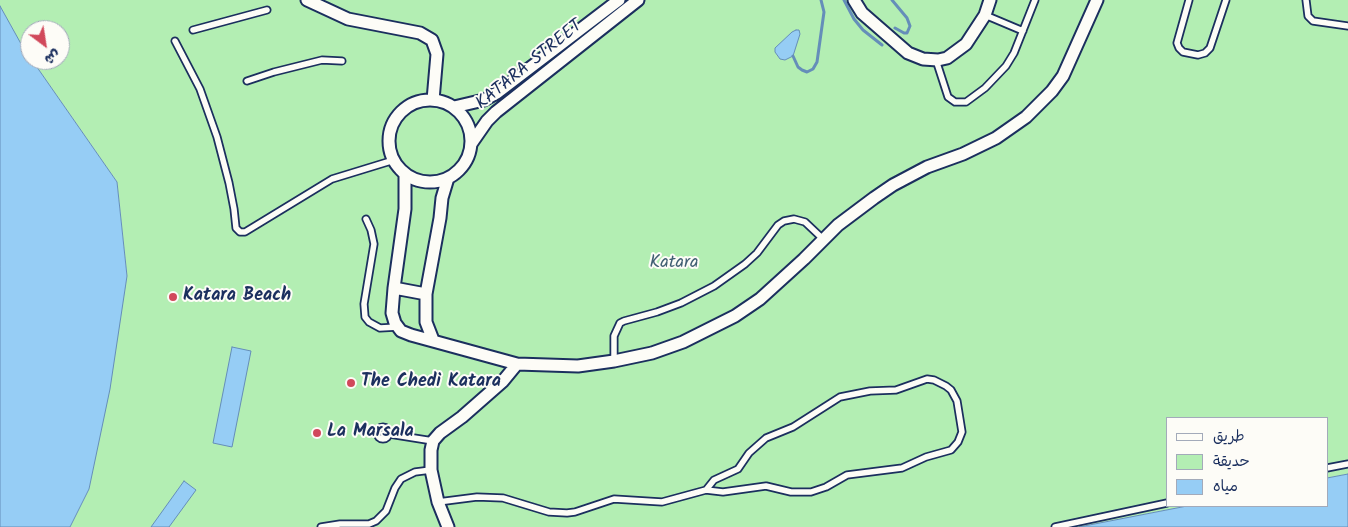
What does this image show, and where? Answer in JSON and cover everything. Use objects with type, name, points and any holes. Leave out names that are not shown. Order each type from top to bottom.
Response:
[{"type":"street","points":[[307,0],[348,19],[420,34],[432,40],[437,54],[433,100]]},
{"type":"street","name":"KATARA STREET","points":[[454,107],[484,100],[497,93],[618,0]]},
{"type":"street","name":"KATARA STREET","points":[[472,144],[487,121],[496,112],[638,0]]},
{"type":"street","points":[[854,0],[862,13],[908,53],[924,59],[935,60],[947,58],[966,44],[985,15],[990,0]]},
{"type":"street","points":[[397,164],[407,175],[420,181],[434,182],[448,178],[457,172],[469,155],[472,144],[468,123],[462,114],[447,103],[433,100],[422,101],[411,105],[402,112],[394,121],[389,137],[390,150],[397,164],[405,174],[405,209],[392,313],[398,327],[406,333],[517,364],[578,366],[652,353],[677,345],[726,321],[760,299],[804,259],[822,239],[856,211],[893,185],[927,167],[980,146],[1004,133],[1026,117],[1046,98],[1063,76],[1097,0]]},
{"type":"street","points":[[433,340],[426,322],[426,294],[442,198],[448,178]]},
{"type":"street","points":[[394,288],[426,294]]},
{"type":"street","points":[[448,527],[438,502],[431,470],[433,441],[440,433],[496,387],[517,364]]},
{"type":"lane","points":[[935,60],[948,97],[955,102],[966,102],[997,76],[1014,53],[1035,0]]},
{"type":"lane","points":[[1189,0],[1177,43],[1183,52],[1198,55],[1205,53],[1210,48],[1226,0]]},
{"type":"lane","points":[[1306,0],[1308,16],[1313,21],[1348,26]]},
{"type":"lane","points":[[193,30],[267,10]]},
{"type":"lane","points":[[985,15],[1023,31]]},
{"type":"lane","points":[[176,41],[200,89],[217,136],[233,200],[236,228],[240,232],[245,232],[332,179],[397,164]]},
{"type":"lane","points":[[247,81],[322,60],[342,61]]},
{"type":"lane","points":[[614,361],[614,336],[620,324],[624,321],[673,306],[714,286],[757,253],[778,225],[784,221],[794,219],[805,222],[822,239]]},
{"type":"lane","points":[[366,220],[371,230],[374,244],[364,304],[365,317],[369,322],[380,328],[398,327]]},
{"type":"lane","points":[[438,502],[477,497],[503,498],[549,512],[575,512],[614,499],[662,502],[706,490],[723,492],[766,486],[780,491],[800,493],[819,490],[847,475],[902,468],[926,457],[947,452],[955,447],[961,438],[962,432],[957,401],[951,390],[946,386],[927,379],[896,390],[870,390],[840,397],[793,427],[766,438],[749,453],[738,469],[714,480],[706,490]]},
{"type":"lane","points":[[390,434],[433,441]]},
{"type":"lane","points":[[1328,468],[1348,464]]},
{"type":"lane","points":[[321,527],[340,524],[369,524],[376,521],[386,511],[395,488],[401,479],[415,472],[431,470]]},
{"type":"lane","points":[[1055,527],[1166,503]]},
{"type":"green space","name":"Katara","points":[[0,0],[1348,0],[1348,474],[1328,478],[1328,417],[1166,417],[1166,507],[1182,507],[1079,527],[70,527],[89,489],[127,276],[117,182],[39,70],[70,70],[70,20],[20,20],[20,42],[0,6]]},
{"type":"water","points":[[0,6],[20,42],[20,70],[39,70],[117,182],[127,276],[110,389],[89,489],[70,527],[0,527]]},
{"type":"water","points":[[796,30],[799,30],[800,34],[793,56],[785,60],[780,59],[775,52],[775,48]]},
{"type":"water","points":[[232,347],[251,351],[232,447],[213,443]]},
{"type":"water","points":[[1348,474],[1348,527],[1079,527],[1182,507],[1328,507],[1328,478]]},
{"type":"water","points":[[184,481],[196,490],[169,527],[151,527]]},
{"type":"waterway","points":[[793,56],[798,67],[807,72],[813,69],[817,62],[824,12],[821,0]]},
{"type":"waterway","points":[[844,0],[854,19],[863,30],[882,45]]},
{"type":"waterway","points":[[892,0],[907,18],[910,26],[907,33],[895,28]]},
{"type":"place","name":"Katara Beach","points":[[173,297]]},
{"type":"place","name":"The Chedi Katara","points":[[351,383]]},
{"type":"place","name":"La Marsala","points":[[317,433]]}]
